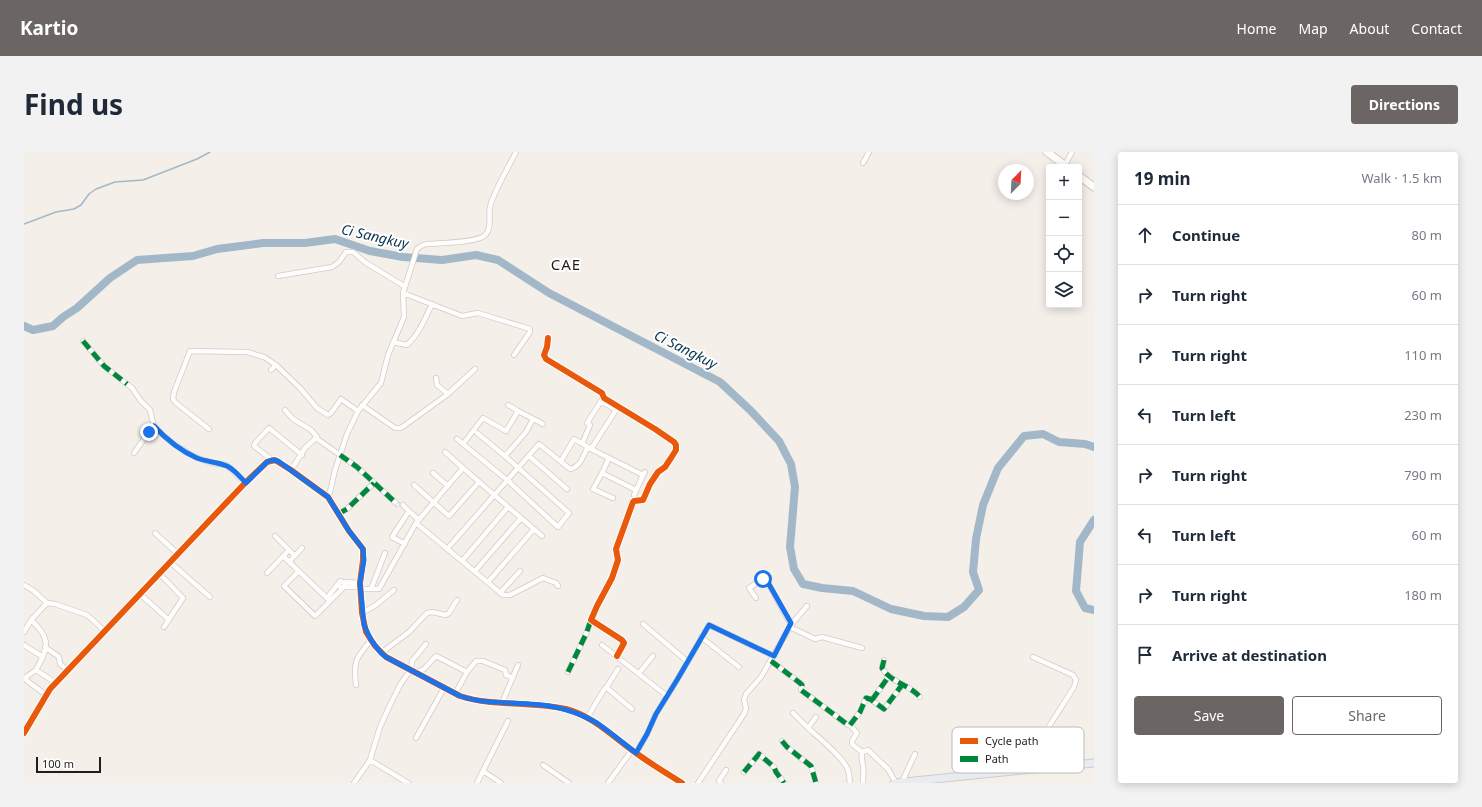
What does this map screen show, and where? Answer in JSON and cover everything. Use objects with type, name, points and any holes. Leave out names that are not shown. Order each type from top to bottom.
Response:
[{"type":"main road","points":[[1047,152],[1063,164]]},
{"type":"main road","points":[[1082,178],[1094,187]]},
{"type":"main road","points":[[1084,764],[1094,763]]},
{"type":"main road","points":[[897,783],[997,773]]},
{"type":"street","points":[[328,497],[347,434],[362,405],[381,383],[388,355],[404,317],[404,286],[417,249],[426,244],[464,241],[480,238],[486,234],[490,227],[490,206],[516,152]]},
{"type":"street","points":[[863,163],[868,152]]},
{"type":"street","points":[[1067,164],[1072,152]]},
{"type":"street","points":[[278,276],[335,266],[346,252],[349,251],[358,255],[366,263],[404,286]]},
{"type":"street","points":[[403,293],[462,316],[478,313],[530,329],[530,332],[514,355]]},
{"type":"street","points":[[393,342],[407,345],[418,334],[432,304]]},
{"type":"street","points":[[548,338],[544,355],[546,359],[600,392],[604,398],[662,434],[676,445],[676,450],[665,467],[658,472],[642,500],[633,502],[616,549],[618,560],[609,586],[601,599],[568,672]]},
{"type":"street","points":[[83,341],[104,366],[132,388],[141,401],[150,410],[154,426],[165,437],[187,453],[203,460],[232,469],[246,483]]},
{"type":"street","points":[[209,429],[173,399],[174,392],[190,352],[247,352],[264,357],[300,388],[317,408],[330,415],[341,399],[358,411]]},
{"type":"street","points":[[271,370],[276,366]]},
{"type":"street","points":[[362,405],[395,428],[398,428],[410,422],[448,394],[475,369]]},
{"type":"street","points":[[436,378],[437,385],[448,394]]},
{"type":"street","points":[[447,549],[539,444],[570,469],[575,468],[579,465],[616,410],[601,401],[587,423],[590,425],[582,444]]},
{"type":"street","points":[[508,405],[543,424]]},
{"type":"street","points":[[285,410],[295,420],[311,430],[317,436],[316,438],[357,467],[397,504]]},
{"type":"street","points":[[463,444],[483,418],[506,432],[518,411]]},
{"type":"street","points":[[505,456],[526,432],[533,419]]},
{"type":"street","points":[[134,453],[154,426]]},
{"type":"street","points":[[302,454],[269,428],[254,446],[272,460],[278,461],[328,497],[349,531],[363,549],[364,560],[360,586],[362,613],[366,632],[381,653],[455,694],[476,700],[544,705],[567,710],[587,718],[606,730],[634,752],[682,783]]},
{"type":"street","points":[[457,439],[507,480],[558,527],[569,514],[505,456],[477,433]]},
{"type":"street","points":[[291,470],[307,445],[316,438]]},
{"type":"street","points":[[561,461],[574,439],[609,458],[644,474],[635,492],[602,473]]},
{"type":"street","points":[[445,452],[542,536]]},
{"type":"street","points":[[529,456],[567,489]]},
{"type":"street","points":[[609,458],[594,489],[613,498]]},
{"type":"street","points":[[24,733],[26,725],[56,683],[246,483],[267,462],[272,460]]},
{"type":"street","points":[[299,571],[284,586],[315,616],[328,599],[342,585],[360,586],[379,590],[418,521],[463,468]]},
{"type":"street","points":[[433,472],[448,486]]},
{"type":"street","points":[[414,485],[449,516],[479,482]]},
{"type":"street","points":[[338,514],[347,510],[374,483]]},
{"type":"street","points":[[403,504],[447,549],[503,595],[510,595],[543,578],[556,583],[558,586]]},
{"type":"street","points":[[462,561],[508,507]]},
{"type":"street","points":[[404,544],[392,536],[409,511]]},
{"type":"street","points":[[474,571],[521,518]]},
{"type":"street","points":[[488,582],[534,529]]},
{"type":"street","points":[[155,533],[178,554]]},
{"type":"street","points":[[275,536],[295,556]]},
{"type":"street","points":[[289,562],[302,548]]},
{"type":"street","points":[[267,573],[289,550]]},
{"type":"street","points":[[371,589],[385,553]]},
{"type":"street","points":[[283,556],[328,599]]},
{"type":"street","points":[[170,562],[210,597]]},
{"type":"street","points":[[500,593],[520,570]]},
{"type":"street","points":[[160,573],[183,598],[164,627]]},
{"type":"street","points":[[756,598],[749,588],[763,579],[766,579],[791,626],[815,639],[822,637],[862,648]]},
{"type":"street","points":[[24,584],[47,603],[55,604],[87,616],[104,631]]},
{"type":"street","points":[[362,613],[376,605],[394,590]]},
{"type":"street","points":[[140,594],[169,620]]},
{"type":"street","points":[[381,653],[409,632],[427,613],[432,612],[446,615],[449,614],[457,600]]},
{"type":"street","points":[[24,632],[31,620],[47,603]]},
{"type":"street","points":[[698,783],[744,714],[746,708],[744,700],[746,694],[761,677],[791,626],[807,606]]},
{"type":"street","points":[[31,620],[41,629],[46,640],[43,657],[36,670],[26,677],[26,680],[46,695]]},
{"type":"street","points":[[591,620],[622,640],[624,643],[617,656]]},
{"type":"street","points":[[643,624],[688,662]]},
{"type":"street","points":[[608,783],[647,734],[652,721],[688,662],[701,637],[708,626],[711,625],[772,659],[802,685],[800,689],[804,693],[847,725],[850,725],[857,733],[852,742],[862,752]]},
{"type":"street","points":[[701,637],[739,667]]},
{"type":"street","points":[[356,685],[355,672],[357,658],[371,640]]},
{"type":"street","points":[[413,671],[412,661],[426,644]]},
{"type":"street","points":[[24,645],[43,657]]},
{"type":"street","points":[[602,645],[667,696]]},
{"type":"street","points":[[45,647],[59,657],[60,664],[68,670]]},
{"type":"street","points":[[354,783],[370,760],[383,718],[400,685],[413,671],[424,669],[436,656],[467,672]]},
{"type":"street","points":[[638,673],[653,656]]},
{"type":"street","points":[[1034,657],[1073,675],[1076,680],[1071,692],[1048,727]]},
{"type":"street","points":[[455,694],[467,672],[476,661],[481,660],[505,670],[506,675],[513,678]]},
{"type":"street","points":[[884,660],[882,668],[889,676],[920,697]]},
{"type":"street","points":[[502,703],[518,665]]},
{"type":"street","points":[[587,718],[618,669]]},
{"type":"street","points":[[36,670],[56,683]]},
{"type":"street","points":[[872,700],[889,676]]},
{"type":"street","points":[[850,725],[860,712],[866,698],[872,700],[884,709],[902,685]]},
{"type":"street","points":[[416,738],[444,688]]},
{"type":"street","points":[[606,688],[609,688],[632,709]]},
{"type":"street","points":[[794,713],[833,751],[846,766],[849,772],[850,783]]},
{"type":"street","points":[[808,728],[816,717]]},
{"type":"street","points":[[477,783],[508,721]]},
{"type":"street","points":[[782,741],[787,747],[811,766],[816,783]]},
{"type":"street","points":[[862,752],[868,750],[888,769],[897,783],[915,754]]},
{"type":"street","points":[[862,752],[861,758],[864,767],[862,774],[863,783]]},
{"type":"street","points":[[744,772],[759,754],[774,767],[784,783]]},
{"type":"street","points":[[370,760],[408,783]]},
{"type":"street","points":[[543,765],[569,783]]},
{"type":"street","points":[[721,783],[719,781],[726,770]]},
{"type":"street","points":[[483,771],[501,783]]},
{"type":"waterway","points":[[24,224],[56,212],[74,209],[81,205],[89,194],[96,189],[115,182],[143,180],[197,159],[210,152]]},
{"type":"waterway","name":"Ci Sangkuy","points":[[24,326],[33,330],[53,326],[77,308],[110,278],[137,260],[193,256],[217,249],[263,243],[305,243],[335,239],[370,251],[403,257],[442,260],[476,255],[498,260],[549,293],[720,382],[750,410],[779,441],[791,464],[795,487],[790,547],[794,569],[803,584],[822,588],[853,591],[891,609],[924,616],[948,617],[964,607],[979,590],[973,572],[976,539],[983,505],[998,468],[1024,436],[1043,434],[1059,442],[1085,444],[1094,447]]},
{"type":"waterway","name":"Ci Sangkuy","points":[[1094,520],[1080,542],[1076,591],[1085,608],[1094,610]]},
{"type":"marked path","points":[[83,341],[104,366],[127,384]]},
{"type":"marked path","points":[[340,455],[357,467],[397,504]]},
{"type":"marked path","points":[[338,514],[347,509],[374,483]]},
{"type":"marked path","points":[[568,672],[591,620]]},
{"type":"marked path","points":[[884,660],[882,668],[886,673],[890,677],[911,689],[920,697]]},
{"type":"marked path","points":[[771,661],[800,683],[802,685],[801,690],[848,725],[850,725],[860,712],[866,698],[870,699],[884,709],[902,685]]},
{"type":"marked path","points":[[872,700],[889,676]]},
{"type":"marked path","points":[[782,741],[787,747],[811,766],[816,783]]},
{"type":"marked path","points":[[744,772],[759,754],[774,767],[784,783]]},
{"type":"cycle path","points":[[548,338],[544,355],[546,359],[602,393],[604,398],[655,429],[676,445],[676,450],[665,467],[658,472],[650,484],[643,500],[633,502],[616,549],[618,560],[612,578],[591,620],[622,640],[624,643],[617,656]]},
{"type":"cycle path","points":[[24,733],[50,689],[245,483],[267,462],[275,460],[328,497],[349,531],[363,549],[360,583],[362,613],[366,632],[375,646],[386,657],[460,696],[486,702],[539,705],[576,712],[594,722],[627,747],[682,783]]},
{"type":"district","name":"CAE","points":[[566,264]]},
{"type":"route","points":[[149,432],[154,426],[165,437],[187,453],[203,460],[232,469],[246,483],[267,462],[272,460],[278,461],[328,497],[353,538],[363,549],[364,560],[360,583],[360,596],[364,625],[366,632],[375,646],[386,657],[467,699],[502,703],[544,705],[573,712],[597,724],[636,753],[650,728],[652,721],[709,625],[774,656],[791,623],[766,579],[763,579]]}]
